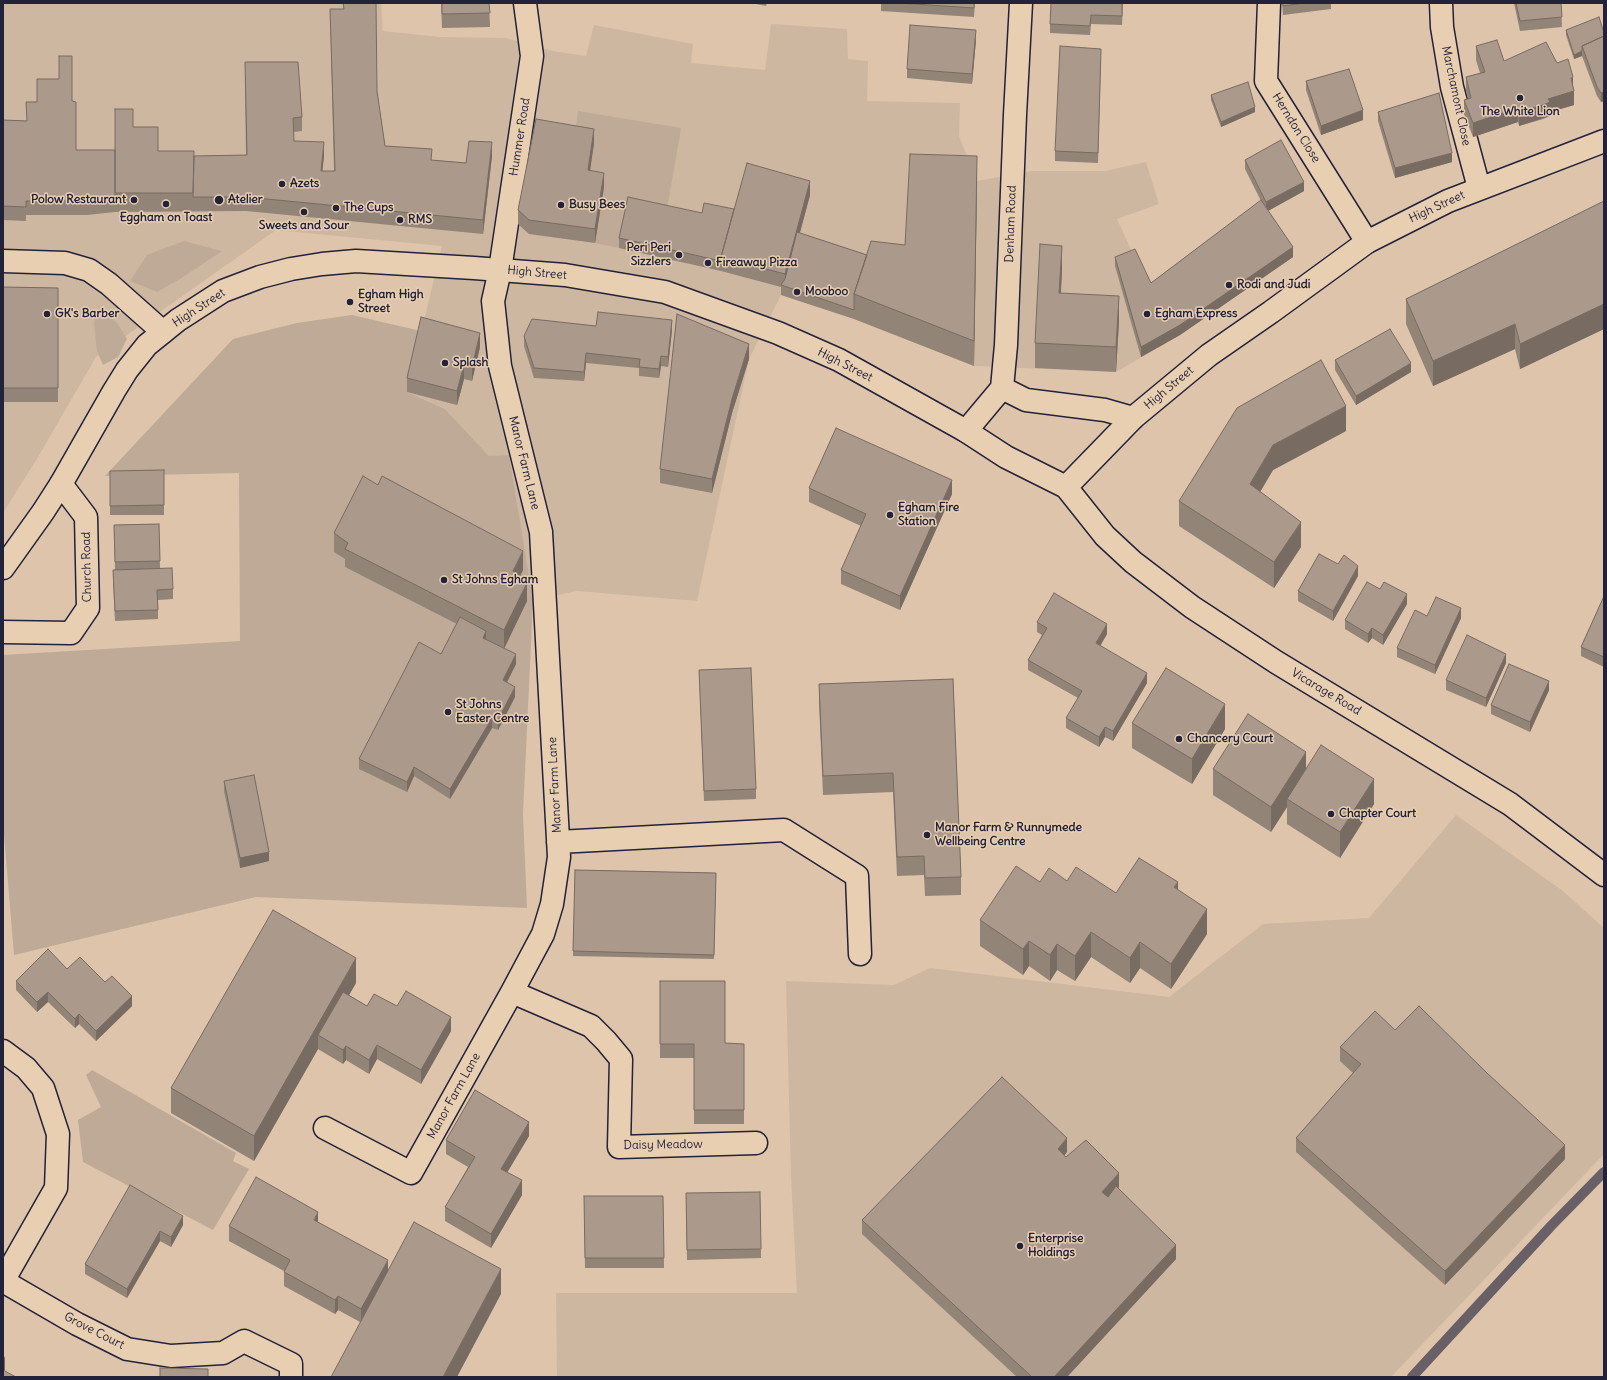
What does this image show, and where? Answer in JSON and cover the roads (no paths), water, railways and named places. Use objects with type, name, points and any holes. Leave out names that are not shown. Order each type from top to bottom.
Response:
[{"type":"street","name":"Hummer Road","points":[[500,270],[532,56],[525,3]]},
{"type":"street","name":"Denham Road","points":[[1002,388],[1006,345],[1014,127],[1021,3]]},
{"type":"street","name":"Herndon Close","points":[[1269,3],[1266,81],[1367,242]]},
{"type":"street","name":"Marchamont Close","points":[[1441,3],[1442,27],[1452,87],[1479,188]]},
{"type":"street","name":"High Street","points":[[3,261],[65,263],[89,270],[109,284],[163,332],[223,291],[260,277],[291,269],[322,264],[356,262],[564,275],[665,292],[778,333],[839,360],[966,431],[1006,457],[1066,487],[1133,418],[1209,355],[1367,242],[1448,201],[1604,141]]},
{"type":"street","name":"Manor Farm Lane","points":[[325,1128],[411,1173],[543,934],[552,904],[559,857],[541,532],[500,366],[493,301],[500,270]]},
{"type":"street","points":[[3,568],[61,484],[127,370],[147,345],[163,332]]},
{"type":"street","points":[[966,431],[1002,388],[1026,400],[1105,410],[1133,418]]},
{"type":"street","name":"Church Road","points":[[3,632],[71,633],[88,608],[86,517],[61,484]]},
{"type":"street","name":"Vicarage Road","points":[[1066,487],[1105,536],[1133,562],[1192,607],[1276,662],[1510,804],[1604,875]]},
{"type":"street","points":[[558,842],[784,830],[857,876],[860,954]]},
{"type":"street","name":"Daisy Meadow","points":[[512,992],[591,1026],[606,1040],[621,1059],[619,1147],[756,1143]]},
{"type":"street","name":"Grove Court","points":[[3,1051],[26,1068],[43,1088],[58,1134],[56,1188],[3,1281],[77,1324],[127,1349],[171,1356],[222,1353],[244,1342],[291,1364],[291,1377]]},
{"type":"waterway","points":[[1412,1377],[1551,1226],[1604,1172]]},
{"type":"place","name":"The White Lion","points":[[1520,98]]},
{"type":"place","name":"Azets","points":[[282,184]]},
{"type":"place","name":"Polow Restaurant","points":[[134,200]]},
{"type":"place","name":"Atelier","points":[[219,200]]},
{"type":"place","name":"Eggham on Toast","points":[[166,204]]},
{"type":"place","name":"Busy Bees","points":[[561,205]]},
{"type":"place","name":"The Cups","points":[[336,208]]},
{"type":"place","name":"Sweets and Sour","points":[[304,212]]},
{"type":"place","name":"RMS","points":[[400,220]]},
{"type":"place","name":"Peri Peri Sizzlers","points":[[679,255]]},
{"type":"place","name":"Fireaway Pizza","points":[[708,263]]},
{"type":"place","name":"Rodi and Judi","points":[[1229,285]]},
{"type":"place","name":"Mooboo","points":[[797,292]]},
{"type":"place","name":"Egham High Street","points":[[350,302]]},
{"type":"place","name":"GK's Barber","points":[[47,314]]},
{"type":"place","name":"Egham Express","points":[[1147,314]]},
{"type":"place","name":"Splash","points":[[445,363]]},
{"type":"place","name":"Egham Fire Station","points":[[890,515]]},
{"type":"place","name":"St Johns Egham","points":[[444,580]]},
{"type":"place","name":"St Johns Easter Centre","points":[[448,712]]},
{"type":"place","name":"Chancery Court","points":[[1179,739]]},
{"type":"place","name":"Chapter Court","points":[[1331,814]]},
{"type":"place","name":"Manor Farm & Runnymede Wellbeing Centre","points":[[927,835]]},
{"type":"place","name":"Enterprise Holdings","points":[[1020,1246]]}]
